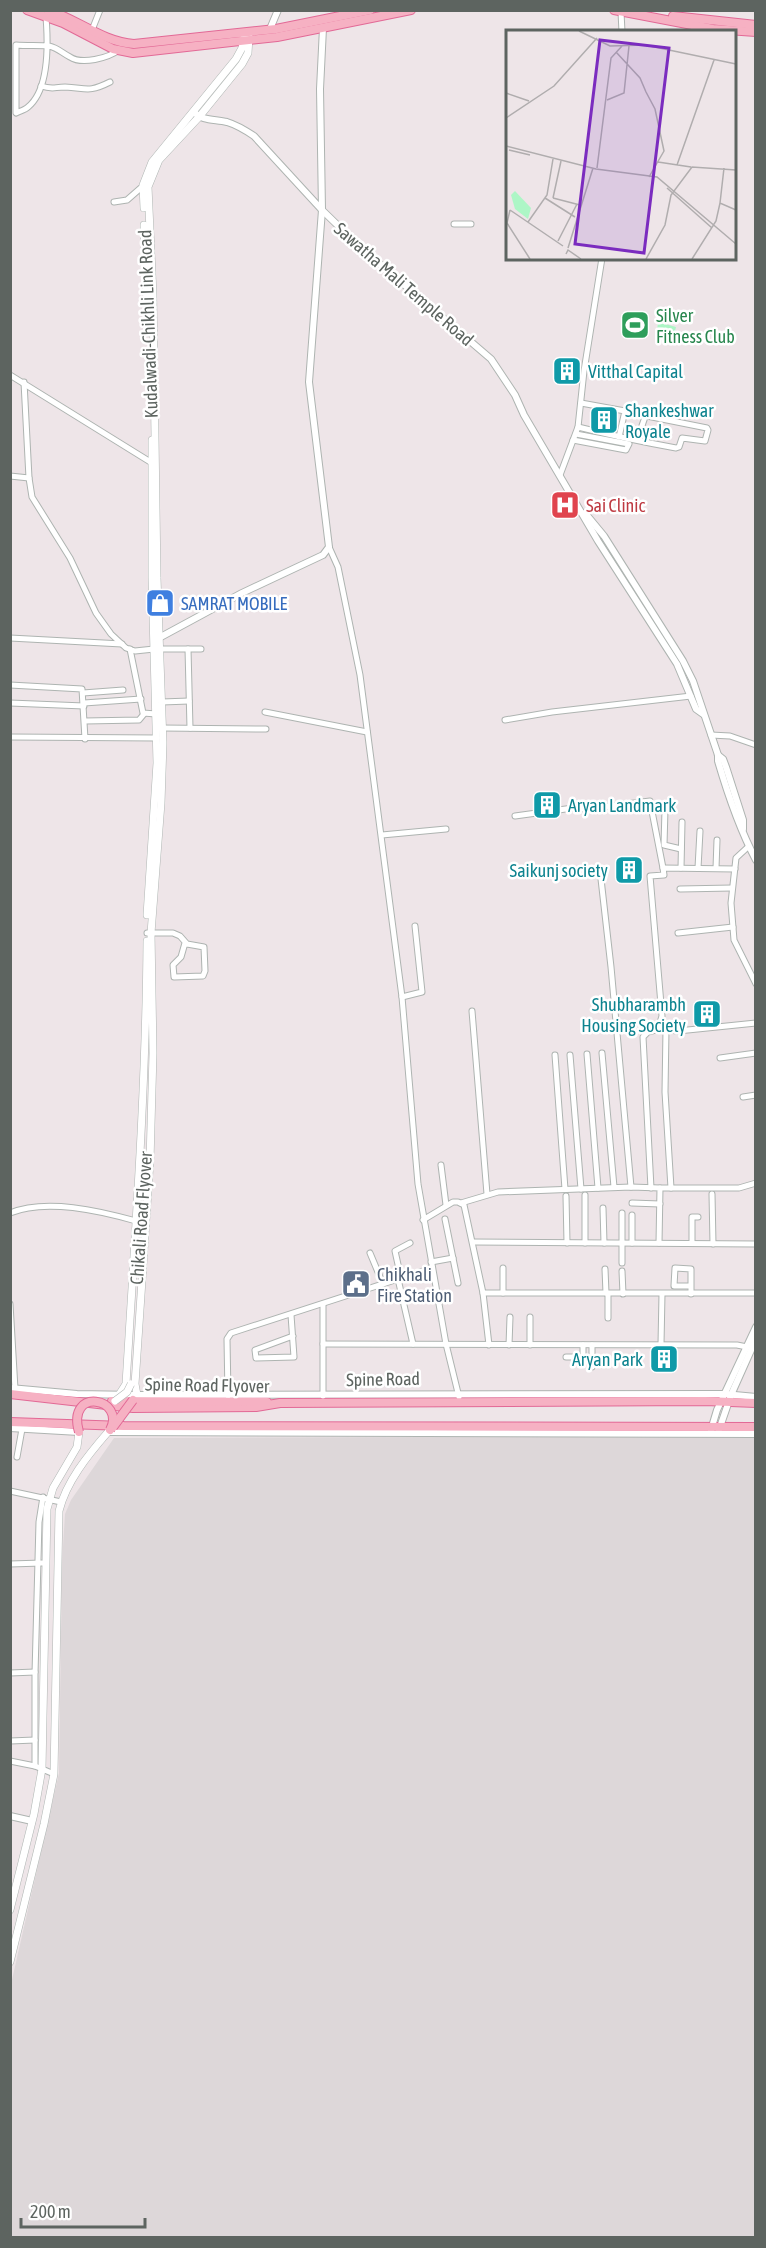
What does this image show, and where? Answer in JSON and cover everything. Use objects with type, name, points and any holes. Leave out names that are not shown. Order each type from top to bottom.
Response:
[{"type":"main road","points":[[27,10],[47,14],[115,41],[134,44],[246,37],[270,29],[370,10]]},
{"type":"main road","points":[[47,14],[119,50],[148,52],[323,28],[411,10]]},
{"type":"main road","points":[[643,10],[678,17],[756,25]]},
{"type":"main road","points":[[618,11],[734,30]]},
{"type":"main road","points":[[736,30],[756,32]]},
{"type":"main road","name":"Kudalwadi-Chikhli Link Road","points":[[158,638],[152,462],[151,296],[143,186],[152,162],[242,64],[248,53],[246,37]]},
{"type":"main road","name":"Kudalwadi-Chikhli Link Road","points":[[157,649],[148,187],[159,160],[197,114]]},
{"type":"main road","points":[[149,933],[161,803],[162,702],[157,649]]},
{"type":"main road","points":[[135,1398],[150,1161],[149,933],[157,763],[157,649]]},
{"type":"main road","points":[[117,1398],[126,1384],[143,1065],[149,1053]]},
{"type":"main road","name":"Chikali Road Flyover","points":[[135,1398],[130,1384],[145,1161],[149,1053]]},
{"type":"main road","points":[[117,1398],[127,1392],[130,1384]]},
{"type":"main road","name":"Spine Road Flyover","points":[[12,1393],[39,1403],[84,1405],[117,1398],[255,1400],[280,1403]]},
{"type":"main road","name":"Spine Road","points":[[12,1393],[133,1408],[256,1407],[280,1403],[459,1398],[726,1398]]},
{"type":"main road","name":"Spine Road Flyover","points":[[110,1430],[135,1398]]},
{"type":"main road","points":[[726,1398],[756,1403]]},
{"type":"main road","points":[[11,1959],[54,1774],[57,1521],[61,1502],[79,1470],[110,1430],[111,1410],[97,1401]]},
{"type":"main road","points":[[10,1910],[32,1821],[39,1767],[42,1563],[46,1497],[77,1447],[79,1432],[77,1416],[84,1405]]},
{"type":"main road","points":[[10,1422],[124,1426],[715,1430],[756,1427]]},
{"type":"street","points":[[92,30],[100,10]]},
{"type":"street","points":[[270,29],[278,10]]},
{"type":"street","points":[[618,11],[622,30]]},
{"type":"street","points":[[47,14],[49,46],[41,86],[30,105],[13,114],[13,45],[49,46],[78,60],[112,55],[119,50]]},
{"type":"street","points":[[323,28],[320,89],[322,210],[309,382],[329,547],[342,582],[360,675],[382,835],[402,997],[423,1220],[446,1344],[459,1398]]},
{"type":"street","points":[[41,86],[52,90],[64,87],[88,90],[110,82]]},
{"type":"street","name":"Sawatha Mali Temple Road","points":[[197,114],[227,122],[254,136],[322,210],[359,246],[491,359],[515,395],[524,415],[604,551],[677,664],[696,709],[703,714]]},
{"type":"street","points":[[114,202],[127,200],[143,186]]},
{"type":"street","points":[[454,224],[471,224]]},
{"type":"street","points":[[560,475],[577,430],[602,260]]},
{"type":"street","points":[[10,375],[152,462]]},
{"type":"street","points":[[24,382],[32,497],[70,558],[96,613],[111,634],[130,649],[138,651],[201,650]]},
{"type":"street","points":[[581,403],[634,413]]},
{"type":"street","points":[[619,437],[625,411]]},
{"type":"street","points":[[577,430],[678,448],[682,438],[705,441],[708,429],[647,416],[637,440]]},
{"type":"street","points":[[573,440],[626,450],[629,444],[577,430]]},
{"type":"street","points":[[10,476],[29,478]]},
{"type":"street","name":"Sawatha Mali Temple Road","points":[[573,499],[604,536],[683,661],[702,706],[736,820],[756,860]]},
{"type":"street","points":[[158,638],[323,555],[329,547]]},
{"type":"street","points":[[10,638],[122,644]]},
{"type":"street","points":[[130,649],[144,714]]},
{"type":"street","points":[[188,649],[190,729]]},
{"type":"street","points":[[10,684],[80,689],[83,693],[85,739]]},
{"type":"street","points":[[83,693],[123,690]]},
{"type":"street","points":[[67,696],[67,705]]},
{"type":"street","points":[[505,720],[552,712],[692,696]]},
{"type":"street","points":[[10,703],[67,705],[141,699]]},
{"type":"street","points":[[162,702],[189,701]]},
{"type":"street","points":[[265,712],[367,732]]},
{"type":"street","points":[[144,714],[156,714]]},
{"type":"street","points":[[85,721],[139,720],[144,714]]},
{"type":"street","points":[[162,728],[266,729]]},
{"type":"street","points":[[711,735],[729,736],[756,745]]},
{"type":"street","points":[[10,737],[157,738]]},
{"type":"street","points":[[515,816],[573,808],[586,809],[651,802],[664,875],[650,876],[661,1020],[658,1029]]},
{"type":"street","points":[[665,809],[664,845],[681,849]]},
{"type":"street","points":[[681,868],[682,822]]},
{"type":"street","points":[[382,835],[446,829]]},
{"type":"street","points":[[698,868],[700,831]]},
{"type":"street","points":[[716,868],[717,840]]},
{"type":"street","points":[[749,846],[736,858],[730,903],[736,945],[756,984]]},
{"type":"street","points":[[663,867],[735,869]]},
{"type":"street","points":[[601,879],[632,1186]]},
{"type":"street","points":[[680,889],[732,888]]},
{"type":"street","points":[[402,997],[422,992],[415,926]]},
{"type":"street","points":[[678,933],[733,927]]},
{"type":"street","points":[[149,933],[173,933],[180,936],[186,943],[202,946],[205,949],[203,976],[180,978],[173,976],[173,965],[181,957],[186,943]]},
{"type":"street","points":[[472,1011],[487,1194]]},
{"type":"street","points":[[651,1188],[643,1037],[648,1032],[658,1029],[678,1031],[756,1023]]},
{"type":"street","points":[[666,1029],[665,1092],[671,1188]]},
{"type":"street","points":[[602,1053],[614,1187]]},
{"type":"street","points":[[720,1058],[756,1053]]},
{"type":"street","points":[[587,1054],[598,1188]]},
{"type":"street","points":[[555,1055],[567,1243]]},
{"type":"street","points":[[570,1055],[581,1189]]},
{"type":"street","points":[[743,1097],[756,1095]]},
{"type":"street","points":[[441,1165],[446,1205]]},
{"type":"street","points":[[423,1220],[453,1202],[461,1203],[487,1194],[565,1193],[581,1189],[632,1186],[740,1188],[756,1183]]},
{"type":"street","points":[[660,1188],[660,1243]]},
{"type":"street","points":[[712,1194],[712,1244]]},
{"type":"street","points":[[585,1195],[585,1243]]},
{"type":"street","points":[[461,1203],[464,1205],[474,1242],[489,1345]]},
{"type":"street","points":[[632,1203],[660,1204]]},
{"type":"street","points":[[10,1213],[24,1207],[48,1206],[115,1215],[136,1221]]},
{"type":"street","points":[[603,1208],[604,1243]]},
{"type":"street","points":[[622,1214],[622,1263]]},
{"type":"street","points":[[632,1215],[632,1243]]},
{"type":"street","points":[[690,1244],[692,1217],[698,1217]]},
{"type":"street","points":[[445,1218],[458,1283]]},
{"type":"street","points":[[688,1231],[690,1244]]},
{"type":"street","points":[[474,1242],[756,1244]]},
{"type":"street","points":[[410,1243],[395,1251],[412,1344]]},
{"type":"street","points":[[370,1253],[383,1284]]},
{"type":"street","points":[[228,1396],[227,1339],[231,1333],[383,1284],[453,1258]]},
{"type":"street","points":[[503,1268],[503,1293]]},
{"type":"street","points":[[605,1269],[608,1318]]},
{"type":"street","points":[[691,1286],[674,1286],[675,1269],[691,1269],[691,1286],[691,1294]]},
{"type":"street","points":[[622,1271],[623,1294]]},
{"type":"street","points":[[483,1293],[756,1293]]},
{"type":"street","points":[[661,1344],[662,1294]]},
{"type":"street","points":[[10,1304],[12,1393],[117,1398]]},
{"type":"street","points":[[323,1304],[323,1396]]},
{"type":"street","points":[[291,1315],[293,1336],[294,1356],[256,1358],[255,1350],[293,1336]]},
{"type":"street","points":[[509,1345],[510,1317]]},
{"type":"street","points":[[530,1317],[530,1345]]},
{"type":"street","points":[[750,1350],[756,1327]]},
{"type":"street","points":[[110,1430],[380,1432],[715,1430],[726,1398],[756,1339]]},
{"type":"street","points":[[323,1344],[736,1345],[750,1350]]},
{"type":"street","points":[[566,1357],[583,1357],[583,1345]]},
{"type":"street","points":[[592,1345],[592,1367]]},
{"type":"street","name":"Spine Road","points":[[135,1398],[228,1396],[459,1398]]},
{"type":"street","name":"Spine Road","points":[[726,1398],[756,1397]]},
{"type":"street","points":[[10,1428],[79,1432]]},
{"type":"street","points":[[17,1457],[21,1429]]},
{"type":"street","points":[[737,1430],[756,1434]]},
{"type":"street","points":[[10,1491],[61,1502]]},
{"type":"street","points":[[10,1564],[42,1563],[35,1672],[35,1740],[39,1767]]},
{"type":"street","points":[[10,1673],[35,1672]]},
{"type":"street","points":[[10,1741],[35,1740]]},
{"type":"street","points":[[10,1761],[39,1767],[54,1774]]},
{"type":"street","points":[[10,1816],[32,1821]]},
{"type":"shaded area","points":[[658,322],[676,327],[674,335],[657,331]]},
{"type":"shaded area","points":[[755,1437],[755,2237],[11,2238],[11,1984],[59,1773],[62,1563],[65,1514],[71,1500],[114,1438]]},
{"type":"place","name":"Silver Fitness Club","points":[[635,325]]},
{"type":"place","name":"Vitthal Capital","points":[[567,371]]},
{"type":"place","name":"Shankeshwar Royale","points":[[604,420]]},
{"type":"place","name":"Sai Clinic","points":[[565,505]]},
{"type":"place","name":"SAMRAT MOBILE","points":[[160,603]]},
{"type":"place","name":"Aryan Landmark","points":[[547,805]]},
{"type":"place","name":"Saikunj society","points":[[629,870]]},
{"type":"place","name":"Shubharambh Housing Society","points":[[707,1014]]},
{"type":"place","name":"Chikhali Fire Station","points":[[356,1284]]},
{"type":"place","name":"Aryan Park","points":[[664,1359]]}]
